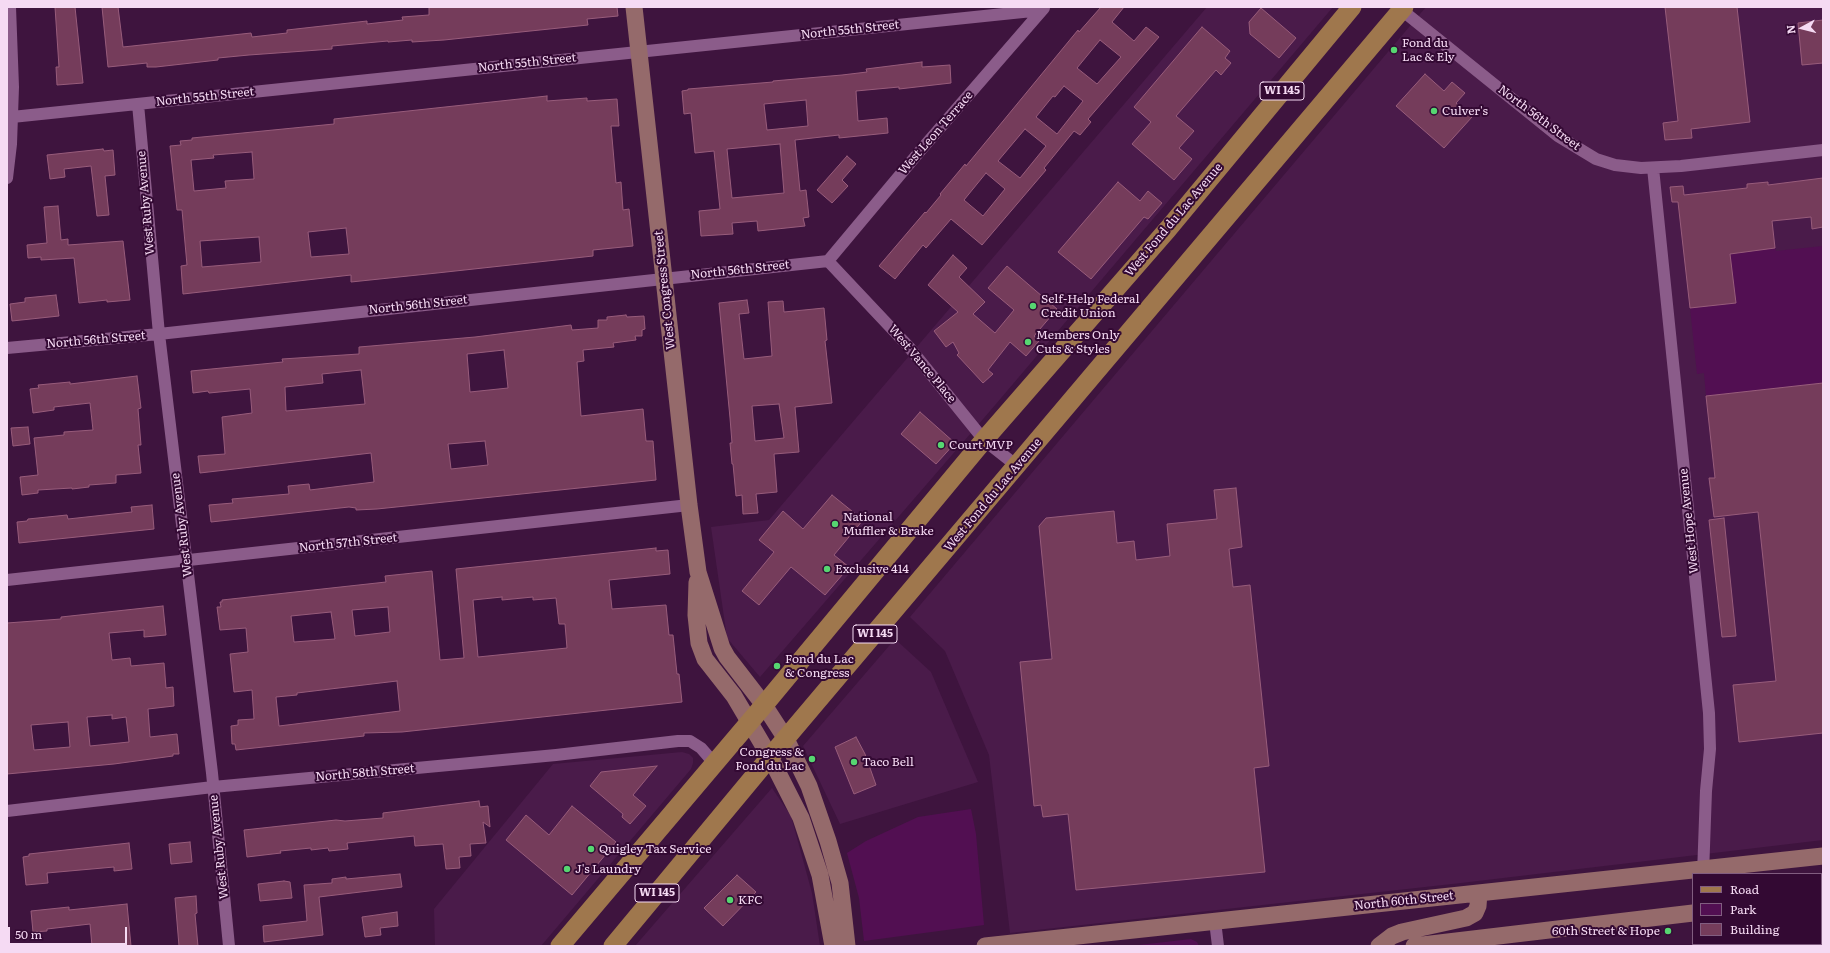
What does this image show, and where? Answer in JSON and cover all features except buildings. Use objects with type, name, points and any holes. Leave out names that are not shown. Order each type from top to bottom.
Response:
[{"type":"main road","name":"West Fond du Lac Avenue","points":[[560,946],[764,706],[984,440],[1168,228],[1352,7]]},
{"type":"main road","name":"West Fond du Lac Avenue","points":[[615,945],[770,757],[1017,466],[1401,8]]},
{"type":"street","points":[[7,178],[12,117],[12,45],[10,7]]},
{"type":"street","name":"West Congress Street","points":[[634,7],[689,505],[698,572],[722,648],[786,739],[808,786],[828,841],[840,883],[848,946]]},
{"type":"street","name":"North 56th Street","points":[[1401,8],[1558,136],[1596,159],[1615,165],[1653,168],[1823,150]]},
{"type":"street","name":"North 55th Street","points":[[12,117],[1044,9]]},
{"type":"street","name":"West Leon Terrace","points":[[828,261],[920,151],[1044,9]]},
{"type":"street","name":"West Ruby Avenue","points":[[138,104],[159,334],[213,787],[229,946]]},
{"type":"street","name":"West Hope Avenue","points":[[1653,168],[1709,713],[1710,749],[1706,791],[1703,871]]},
{"type":"street","name":"West Vance Place","points":[[828,261],[909,347],[984,440],[1017,466]]},
{"type":"street","name":"North 56th Street","points":[[7,348],[159,334],[828,261]]},
{"type":"street","name":"North 57th Street","points":[[7,580],[689,505]]},
{"type":"street","name":"West Congress Street","points":[[698,572],[696,615],[699,643],[705,658],[734,696],[770,757],[801,818],[812,848],[825,897],[833,946]]},
{"type":"street","name":"North 58th Street","points":[[7,811],[213,787],[556,755],[678,741],[690,741],[701,748],[714,763]]},
{"type":"street","name":"North 60th Street","points":[[985,946],[1479,893],[1703,871],[1823,856]]},
{"type":"street","points":[[1380,946],[1392,936],[1402,932],[1466,918],[1475,913],[1478,906],[1479,893]]},
{"type":"street","points":[[1414,946],[1692,913]]},
{"type":"street","points":[[1215,921],[1218,946]]},
{"type":"shaded area","points":[[1207,7],[1333,7],[990,411],[760,677],[727,638],[711,527],[769,520]]},
{"type":"shaded area","points":[[1426,7],[1823,7],[1823,840],[1461,883],[1010,933],[989,755],[945,651],[910,617]]},
{"type":"shaded area","points":[[895,639],[931,672],[978,782],[840,824],[803,746]]},
{"type":"shaded area","points":[[682,752],[689,754],[693,758],[691,769],[541,946],[435,946],[434,909],[553,764]]},
{"type":"shaded area","points":[[772,788],[791,816],[812,893],[820,946],[635,946]]},
{"type":"green space","points":[[1823,246],[1823,383],[1706,396],[1704,373],[1697,374],[1690,308],[1736,303],[1730,254],[1775,248],[1776,251]]},
{"type":"green space","points":[[971,809],[976,834],[984,925],[864,941],[859,898],[847,853],[866,841],[918,817]]},
{"type":"green space","points":[[1191,939],[1197,942],[1199,946],[1130,946]]},
{"type":"place","name":"Fond du Lac & Ely","points":[[1394,50]]},
{"type":"place","name":"Culver's","points":[[1434,111]]},
{"type":"place","name":"Self-Help Federal Credit Union","points":[[1033,306]]},
{"type":"place","name":"Members Only Cuts & Styles","points":[[1028,342]]},
{"type":"place","name":"Court MVP","points":[[941,445]]},
{"type":"place","name":"National Muffler & Brake","points":[[835,524]]},
{"type":"place","name":"Exclusive 414","points":[[827,569]]},
{"type":"place","name":"Fond du Lac & Congress","points":[[777,666]]},
{"type":"place","name":"Congress & Fond du Lac","points":[[812,759]]},
{"type":"place","name":"Taco Bell","points":[[854,762]]},
{"type":"place","name":"Quigley Tax Service","points":[[591,849]]},
{"type":"place","name":"J's Laundry","points":[[567,869]]},
{"type":"place","name":"KFC","points":[[730,900]]},
{"type":"place","name":"60th Street & Hope","points":[[1668,931]]}]
